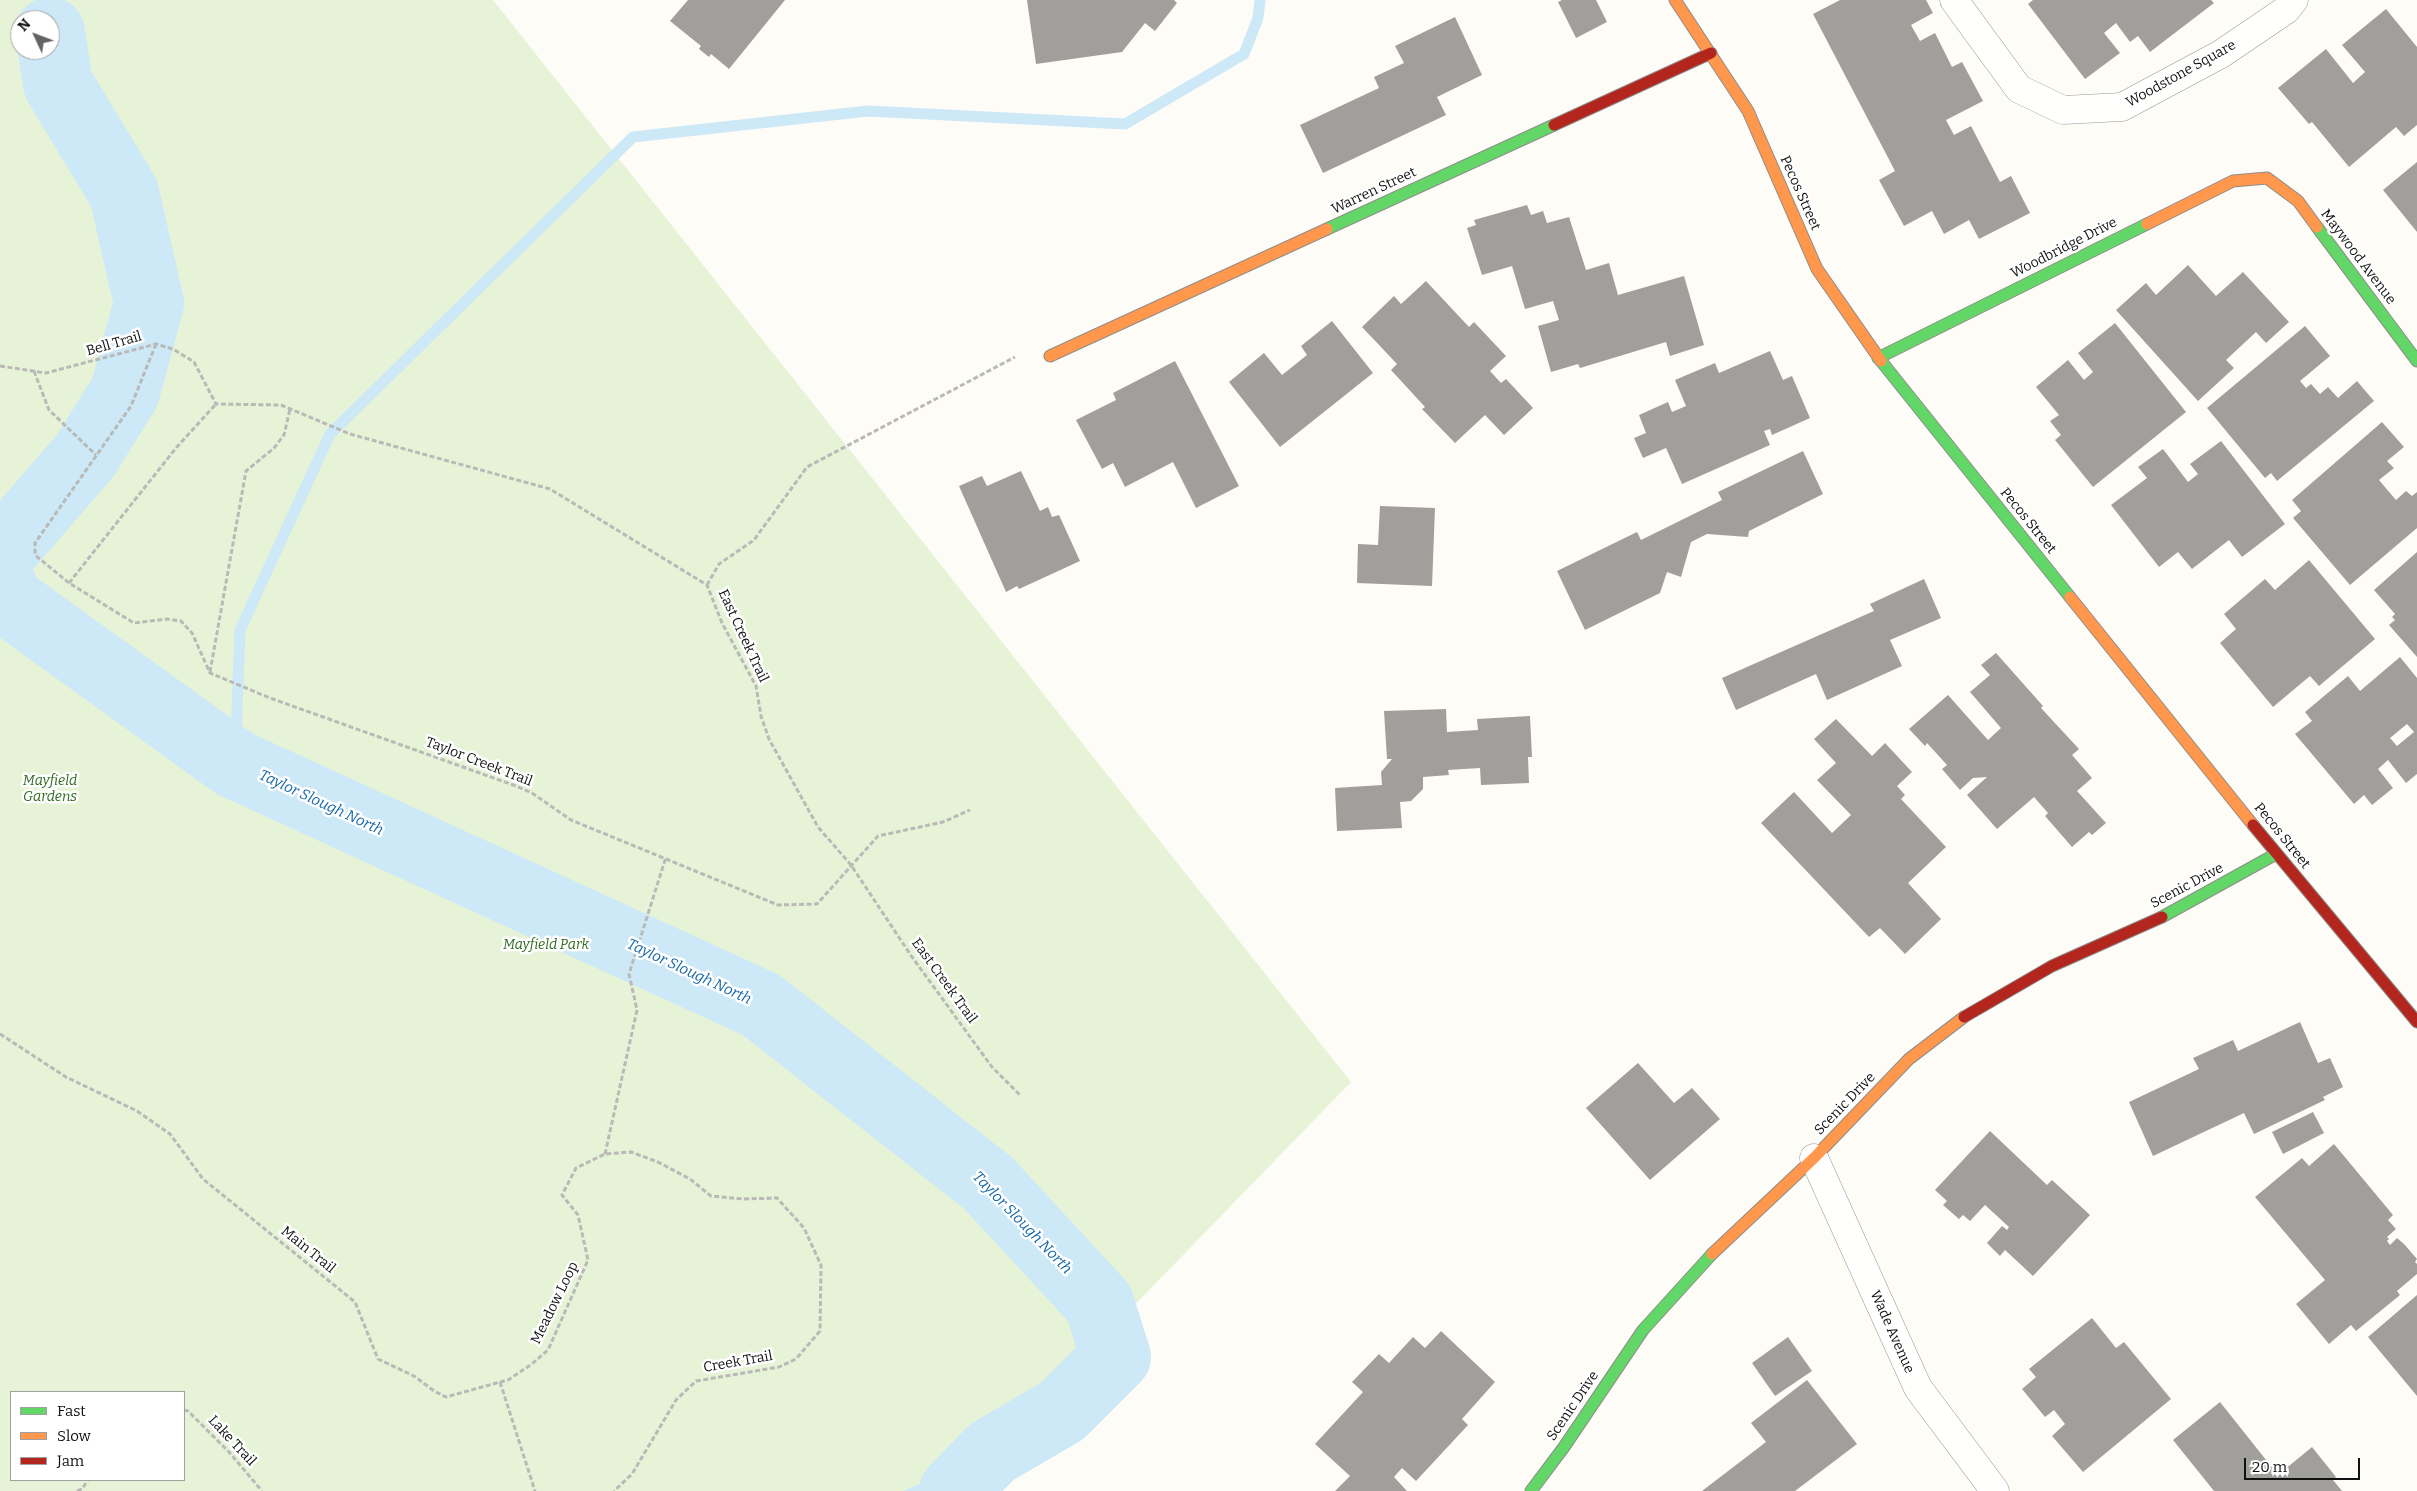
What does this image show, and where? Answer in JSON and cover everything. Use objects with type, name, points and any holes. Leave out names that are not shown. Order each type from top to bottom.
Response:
[{"type":"street","name":"Pecos Street","points":[[1675,0],[1748,111],[1817,268],[1878,358],[2276,854],[2417,1022]]},
{"type":"street","name":"Woodstone Square","points":[[1954,0],[2019,89],[2063,110],[2122,107],[2221,54],[2286,10],[2294,0]]},
{"type":"street","name":"Warren Street","points":[[1050,356],[1711,53]]},
{"type":"street","name":"Woodbridge Drive","points":[[1878,358],[2233,181],[2267,178]]},
{"type":"street","name":"Maywood Avenue","points":[[2267,178],[2298,201],[2417,361]]},
{"type":"street","name":"Scenic Drive","points":[[1531,1491],[1564,1447],[1642,1330],[1713,1253],[1814,1158],[1909,1059],[1961,1019],[2052,966],[2165,916],[2276,854]]},
{"type":"street","name":"Wade Avenue","points":[[1814,1158],[1918,1388],[1995,1491]]},
{"type":"path","points":[[156,344],[131,406],[35,543],[35,555],[69,583],[134,623],[167,619],[182,621],[192,633],[210,673]]},
{"type":"path","name":"Bell Trail","points":[[0,366],[46,373],[156,344],[173,349],[194,362],[216,404]]},
{"type":"path","points":[[707,585],[719,564],[754,540],[807,467],[1029,350],[1050,356]]},
{"type":"path","points":[[34,371],[50,410],[96,455]]},
{"type":"path","points":[[69,583],[176,448],[216,404],[281,405],[290,409],[284,435],[274,448],[246,471],[210,673]]},
{"type":"path","name":"East Creek Trail","points":[[290,409],[350,434],[550,489],[707,585],[722,623],[756,686],[761,716],[768,739],[818,827],[851,865],[912,956],[992,1067],[1020,1095]]},
{"type":"path","name":"Taylor Creek Trail","points":[[210,673],[270,698],[516,786],[532,793],[571,820],[666,857],[778,905],[817,904],[878,836],[942,822],[970,810]]},
{"type":"path","points":[[606,1154],[637,1010],[629,974],[666,857]]},
{"type":"path","name":"Main Trail","points":[[0,1034],[66,1077],[137,1111],[170,1134],[202,1179],[355,1302],[378,1359],[414,1376],[434,1392],[446,1397],[500,1382]]},
{"type":"path","name":"Meadow Loop","points":[[500,1382],[516,1375],[548,1350],[588,1260],[578,1215],[562,1196],[576,1168],[606,1154],[631,1152],[658,1162],[690,1179],[711,1196],[743,1199],[777,1198]]},
{"type":"path","name":"Creek Trail","points":[[614,1491],[632,1474],[676,1400],[696,1381],[779,1367],[796,1359],[820,1331],[821,1266],[804,1228],[777,1198]]},
{"type":"path","points":[[500,1382],[535,1491]]},
{"type":"path","name":"Lake Trail","points":[[185,1410],[188,1411],[229,1452],[262,1491]]},
{"type":"path","points":[[77,1491],[83,1490]]},
{"type":"green space","name":"Mayfield Park","points":[[0,0],[493,0],[1351,1082],[992,1452],[903,1491],[0,1491]]},
{"type":"water","points":[[992,1452],[962,1491],[903,1491]]},
{"type":"building","points":[[688,0],[785,0],[729,69],[711,54],[709,57],[699,49],[701,46],[670,21]]},
{"type":"building","points":[[1027,0],[1174,0],[1177,3],[1155,31],[1145,23],[1122,52],[1036,64]]},
{"type":"building","points":[[1562,0],[1596,0],[1607,22],[1576,38],[1558,2]]},
{"type":"building","points":[[1840,0],[1926,0],[1933,13],[1911,25],[1920,41],[1935,33],[1952,67],[1962,62],[1983,101],[1946,120],[1954,135],[1971,126],[2000,182],[2011,176],[2030,213],[1979,239],[1969,220],[1944,234],[1932,211],[1904,226],[1879,180],[1895,171],[1813,14]]},
{"type":"building","points":[[2033,0],[2211,0],[2214,3],[2150,52],[2138,36],[2130,42],[2116,23],[2104,33],[2120,53],[2085,79],[2028,4]]},
{"type":"building","points":[[2386,9],[2417,47],[2417,125],[2404,136],[2396,127],[2349,167],[2312,122],[2309,124],[2278,88],[2326,49],[2353,83],[2365,72],[2342,45]]},
{"type":"building","points":[[1455,17],[1482,75],[1437,97],[1446,115],[1323,173],[1300,125],[1379,88],[1374,77],[1404,63],[1395,46]]},
{"type":"building","points":[[2417,162],[2417,232],[2383,190]]},
{"type":"building","points":[[1527,205],[1531,215],[1543,211],[1547,223],[1569,217],[1586,270],[1609,263],[1618,295],[1684,276],[1704,345],[1670,356],[1666,342],[1580,368],[1578,364],[1551,372],[1538,326],[1559,320],[1553,301],[1525,309],[1512,266],[1482,275],[1467,228],[1476,225],[1474,220]]},
{"type":"building","points":[[2188,265],[2216,296],[2243,272],[2289,322],[2266,343],[2256,332],[2226,360],[2234,368],[2198,401],[2116,310],[2146,283],[2156,295]]},
{"type":"building","points":[[1426,281],[1469,327],[1474,322],[1506,356],[1490,371],[1501,383],[1506,379],[1533,408],[1504,435],[1485,415],[1455,443],[1422,409],[1425,407],[1391,370],[1397,364],[1362,327],[1394,296],[1401,304]]},
{"type":"building","points":[[1332,321],[1373,373],[1280,447],[1229,382],[1264,353],[1282,375],[1307,355],[1301,346]]},
{"type":"building","points":[[2115,323],[2186,412],[2093,487],[2055,440],[2061,435],[2050,421],[2059,415],[2036,387],[2068,360],[2084,380],[2093,372],[2078,353]]},
{"type":"building","points":[[2305,326],[2330,356],[2300,381],[2306,388],[2311,384],[2320,394],[2328,387],[2338,398],[2357,381],[2374,401],[2277,481],[2271,473],[2265,478],[2207,408]]},
{"type":"building","points":[[1770,351],[1783,380],[1792,376],[1810,418],[1772,435],[1770,429],[1764,431],[1770,445],[1682,484],[1666,448],[1643,458],[1634,438],[1646,433],[1639,415],[1668,402],[1672,412],[1686,406],[1675,380],[1715,363],[1719,373]]},
{"type":"building","points":[[1175,361],[1239,486],[1196,508],[1173,462],[1125,487],[1113,463],[1102,469],[1076,420],[1116,400],[1113,393]]},
{"type":"building","points":[[2382,422],[2404,447],[2387,461],[2394,468],[2379,480],[2396,500],[2406,491],[2412,496],[2417,492],[2417,528],[2350,585],[2293,518],[2301,511],[2292,500]]},
{"type":"building","points":[[2221,441],[2285,524],[2242,557],[2229,540],[2192,569],[2178,552],[2159,567],[2111,505],[2147,478],[2138,467],[2163,449],[2188,482],[2198,474],[2190,464]]},
{"type":"building","points":[[1803,451],[1823,494],[1749,531],[1748,537],[1707,534],[1691,542],[1681,577],[1667,572],[1660,593],[1585,630],[1557,571],[1637,532],[1641,540],[1722,500],[1718,492]]},
{"type":"building","points":[[1021,471],[1040,511],[1048,507],[1052,517],[1059,515],[1080,561],[1019,589],[1017,586],[1006,592],[959,486],[982,476],[987,486]]},
{"type":"building","points":[[1380,506],[1435,508],[1432,586],[1357,583],[1358,544],[1378,545]]},
{"type":"building","points":[[2417,552],[2417,657],[2389,625],[2395,620],[2392,617],[2395,614],[2374,590]]},
{"type":"building","points":[[2309,560],[2375,639],[2319,686],[2310,676],[2273,707],[2220,643],[2236,629],[2224,614],[2265,579],[2275,590]]},
{"type":"building","points":[[1924,579],[1941,618],[1890,640],[1902,666],[1827,700],[1816,674],[1736,710],[1722,678],[1874,611],[1870,604]]},
{"type":"building","points":[[1996,653],[2043,706],[2041,708],[2079,749],[2072,755],[2092,778],[2077,791],[2106,823],[2092,835],[2089,832],[2072,847],[2045,816],[2048,813],[2034,797],[1997,829],[1967,795],[1987,777],[1973,778],[1960,790],[1942,769],[1947,765],[1927,743],[1925,746],[1909,729],[1948,695],[1988,740],[2001,728],[1970,692],[1990,675],[1981,665]]},
{"type":"building","points":[[2400,657],[2417,678],[2417,774],[2406,783],[2388,760],[2378,769],[2393,788],[2372,805],[2364,795],[2354,804],[2295,734],[2312,721],[2305,712],[2348,676],[2360,691]],"holes":[[[2407,724],[2414,732],[2397,746],[2390,738]]]},
{"type":"building","points":[[1446,709],[1447,732],[1478,730],[1477,719],[1530,716],[1532,757],[1528,757],[1529,783],[1481,785],[1480,768],[1448,770],[1449,775],[1423,777],[1423,789],[1411,801],[1400,802],[1402,828],[1337,831],[1335,788],[1382,785],[1381,772],[1392,759],[1387,759],[1384,711]]},
{"type":"building","points":[[1836,719],[1872,756],[1885,743],[1912,772],[1897,786],[1905,795],[1901,799],[1946,847],[1908,883],[1941,919],[1905,954],[1880,928],[1869,937],[1761,823],[1794,792],[1832,833],[1851,815],[1817,780],[1836,763],[1814,739]]},
{"type":"building","points":[[2300,1022],[2318,1063],[2330,1058],[2343,1087],[2323,1097],[2325,1100],[2254,1134],[2244,1113],[2153,1156],[2129,1102],[2199,1069],[2193,1058],[2233,1040],[2238,1051]]},
{"type":"building","points":[[1638,1063],[1674,1103],[1692,1088],[1720,1119],[1650,1180],[1586,1108]]},
{"type":"building","points":[[2313,1112],[2324,1133],[2283,1154],[2272,1132]]},
{"type":"building","points":[[1990,1131],[2047,1185],[2052,1180],[2090,1215],[2033,1276],[2005,1250],[2000,1256],[1987,1243],[2002,1226],[2007,1230],[2009,1227],[1985,1205],[1970,1221],[1963,1215],[1959,1219],[1943,1205],[1947,1201],[1935,1190]]},
{"type":"building","points":[[2334,1144],[2393,1215],[2388,1220],[2396,1229],[2387,1237],[2389,1239],[2387,1241],[2390,1245],[2397,1238],[2404,1244],[2417,1259],[2415,1262],[2417,1264],[2417,1274],[2397,1291],[2400,1295],[2356,1331],[2351,1325],[2329,1344],[2296,1304],[2325,1280],[2255,1197],[2302,1158],[2309,1166]]},
{"type":"building","points":[[2417,1295],[2417,1396],[2368,1337]]},
{"type":"building","points":[[2092,1318],[2116,1348],[2124,1342],[2171,1399],[2083,1472],[2052,1436],[2065,1424],[2054,1410],[2045,1417],[2022,1389],[2036,1377],[2029,1369]]},
{"type":"building","points":[[1441,1331],[1495,1382],[1462,1419],[1468,1425],[1416,1481],[1402,1468],[1394,1477],[1407,1491],[1335,1491],[1350,1476],[1315,1444],[1363,1392],[1352,1382],[1379,1354],[1389,1363],[1413,1337],[1425,1348]]},
{"type":"building","points":[[1788,1337],[1812,1371],[1775,1396],[1752,1363]]},
{"type":"building","points":[[1807,1380],[1857,1444],[1795,1491],[1702,1491],[1766,1442],[1751,1423]]},
{"type":"building","points":[[2220,1402],[2278,1475],[2312,1447],[2336,1477],[2333,1480],[2342,1491],[2214,1491],[2173,1440]]},
{"type":"waterway","points":[[235,764],[240,630],[330,434],[633,137],[868,111],[1125,124],[1244,54],[1258,18],[1260,0]]},
{"type":"waterway","name":"Taylor Slough North","points":[[0,554],[85,456],[125,392],[149,303],[124,193],[58,84],[54,60]]},
{"type":"waterway","name":"Taylor Slough North","points":[[0,581],[9,601],[235,764],[761,1005],[988,1183],[1099,1303],[1116,1357],[1062,1411],[992,1452],[954,1491]]},
{"type":"traffic: fast","points":[[1327,229],[1554,125]]},
{"type":"traffic: fast","points":[[1878,358],[2147,224]]},
{"type":"traffic: fast","points":[[2317,227],[2417,361]]},
{"type":"traffic: fast","points":[[1881,361],[2070,597]]},
{"type":"traffic: fast","points":[[2162,917],[2276,854]]},
{"type":"traffic: fast","points":[[1531,1491],[1564,1447],[1643,1330],[1712,1254]]},
{"type":"traffic: slow","points":[[1675,0],[1748,111],[1817,269],[1881,361]]},
{"type":"traffic: slow","points":[[2147,224],[2233,181],[2267,178],[2298,201],[2317,227]]},
{"type":"traffic: slow","points":[[1050,356],[1327,229]]},
{"type":"traffic: slow","points":[[2070,597],[2253,825]]},
{"type":"traffic: slow","points":[[1712,1254],[1814,1158],[1909,1059],[1964,1017]]},
{"type":"traffic: jam","points":[[1554,125],[1711,53]]},
{"type":"traffic: jam","points":[[2253,825],[2417,1022]]},
{"type":"traffic: jam","points":[[1964,1017],[2052,966],[2162,917]]},
{"type":"park label","name":"Mayfield Gardens","points":[[50,790]]}]
